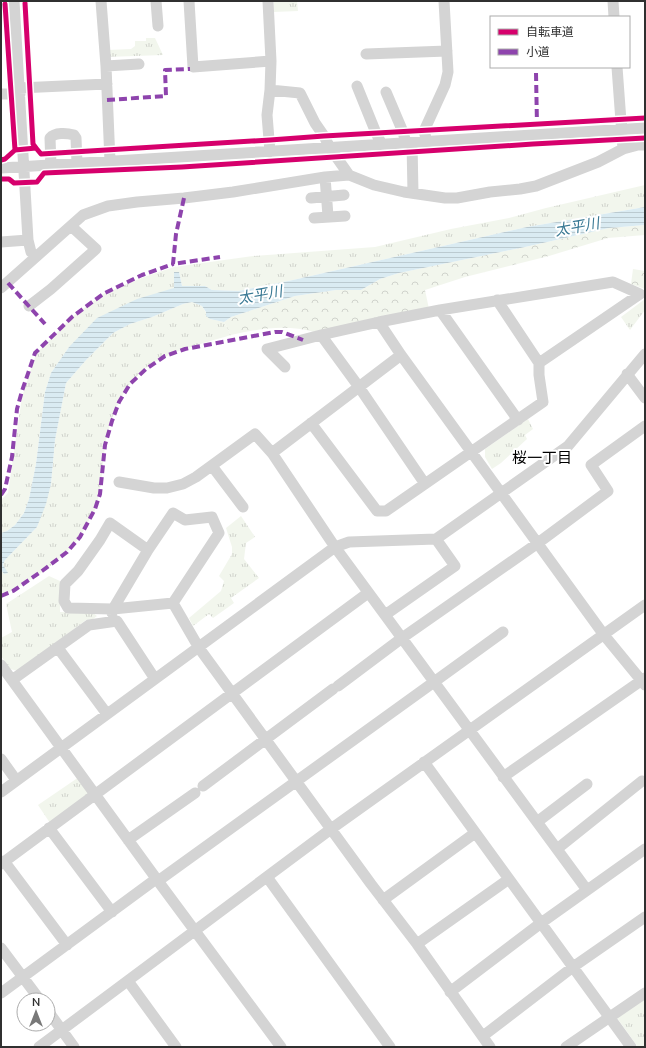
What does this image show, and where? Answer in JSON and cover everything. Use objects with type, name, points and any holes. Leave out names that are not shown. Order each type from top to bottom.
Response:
[{"type":"street","points":[[14,1],[28,240],[31,252],[36,256]]},
{"type":"street","points":[[101,1],[106,66],[110,162]]},
{"type":"street","points":[[156,1],[158,26]]},
{"type":"street","points":[[189,1],[193,67],[271,61]]},
{"type":"street","points":[[268,1],[271,61],[267,115],[270,152]]},
{"type":"street","points":[[428,142],[424,131],[445,85],[448,72],[444,1]]},
{"type":"street","points":[[613,1],[614,16]]},
{"type":"street","points":[[366,54],[447,51]]},
{"type":"street","points":[[106,66],[139,64]]},
{"type":"street","points":[[618,68],[623,149]]},
{"type":"street","points":[[1,94],[20,91],[107,84]]},
{"type":"street","points":[[356,86],[382,145]]},
{"type":"street","points":[[270,90],[300,93],[330,148],[348,175]]},
{"type":"street","points":[[386,92],[409,143],[413,193]]},
{"type":"street","points":[[1,168],[24,167],[49,171],[77,164],[645,128]]},
{"type":"street","points":[[49,171],[50,138],[57,134],[71,134],[76,138],[77,164]]},
{"type":"street","points":[[1,288],[83,215],[108,206],[233,192],[325,177],[348,175],[374,185],[413,193],[445,198],[457,198],[536,186],[598,162],[616,154],[623,149],[638,145],[645,145]]},
{"type":"street","points":[[325,177],[328,216]]},
{"type":"street","points":[[311,198],[344,195]]},
{"type":"street","points":[[314,218],[345,216]]},
{"type":"street","points":[[28,306],[96,249],[71,226]]},
{"type":"street","points":[[1,242],[28,240]]},
{"type":"street","points":[[285,367],[267,349],[321,335],[440,310],[613,282],[640,294],[539,363]]},
{"type":"street","points":[[311,423],[377,511],[386,511],[543,402],[539,375],[539,363],[496,300]]},
{"type":"street","points":[[440,310],[518,420]]},
{"type":"street","points":[[379,322],[604,635],[644,681],[503,777]]},
{"type":"street","points":[[321,335],[359,387],[425,484]]},
{"type":"street","points":[[1,792],[335,547],[349,542],[436,539],[568,446],[645,354]]},
{"type":"street","points":[[272,453],[402,355]]},
{"type":"street","points":[[627,374],[645,398]]},
{"type":"street","points":[[128,840],[199,790],[402,638],[538,543],[608,491],[591,465],[645,426]]},
{"type":"street","points":[[119,482],[154,488],[167,488],[183,484],[212,466],[255,434],[272,453],[335,547],[368,593],[587,890]]},
{"type":"street","points":[[212,466],[243,507]]},
{"type":"street","points":[[110,622],[113,609],[148,550],[173,513],[185,520],[212,517],[219,533],[173,602],[113,609],[68,608],[64,601],[65,584],[78,570],[100,540],[110,523],[148,550]]},
{"type":"street","points":[[385,615],[455,566],[436,539]]},
{"type":"street","points":[[67,945],[3,863],[368,593]]},
{"type":"street","points":[[173,602],[199,648],[383,900],[417,944],[490,1047]]},
{"type":"street","points":[[39,1047],[331,829],[645,605]]},
{"type":"street","points":[[12,680],[89,625],[117,621],[155,679]]},
{"type":"street","points":[[1,993],[503,632]]},
{"type":"street","points":[[58,648],[107,714]]},
{"type":"street","points":[[1,665],[157,880],[281,1047]]},
{"type":"street","points":[[1,759],[16,780]]},
{"type":"street","points":[[424,762],[631,1047]]},
{"type":"street","points":[[557,849],[644,781]]},
{"type":"street","points":[[537,822],[587,784]]},
{"type":"street","points":[[49,828],[112,912]]},
{"type":"street","points":[[383,900],[475,833]]},
{"type":"street","points":[[450,992],[541,923],[645,849]]},
{"type":"street","points":[[267,877],[390,1047]]},
{"type":"street","points":[[417,944],[509,879]]},
{"type":"street","points":[[483,1036],[573,967],[645,917]]},
{"type":"street","points":[[1,948],[34,992]]},
{"type":"street","points":[[128,981],[176,1047]]},
{"type":"street","points":[[566,1047],[645,993]]},
{"type":"street","points":[[56,1022],[74,1047]]},
{"type":"green space","points":[[274,1],[297,1],[298,11],[274,12]]},
{"type":"green space","points":[[146,38],[155,38],[163,55],[107,57],[107,50],[131,49],[135,46],[135,41],[146,41]]},
{"type":"green space","points":[[645,185],[645,207],[527,227],[238,291],[212,290],[205,286],[182,286],[179,272],[174,288],[69,347],[51,373],[45,392],[36,464],[29,499],[24,513],[15,525],[7,531],[1,533],[1,500],[8,493],[22,397],[36,354],[72,317],[103,294],[144,277],[174,267],[253,256],[375,247],[451,229],[509,218]]},
{"type":"green space","points":[[645,225],[645,235],[608,238],[549,256],[465,277],[425,290],[429,309],[314,332],[293,328],[272,328],[231,335],[224,322],[231,317],[295,296],[336,290],[361,290],[380,279],[399,273],[609,228]]},
{"type":"green space","points":[[633,269],[645,271],[645,289],[631,284]]},
{"type":"green space","points":[[645,299],[645,310],[630,330],[621,317]]},
{"type":"green space","points":[[192,302],[202,306],[210,319],[224,322],[231,335],[176,352],[146,368],[130,384],[118,403],[110,425],[96,509],[83,532],[74,544],[55,562],[22,586],[1,596],[1,570],[4,574],[3,565],[5,560],[37,527],[51,484],[55,440],[66,383],[113,333],[130,324]]},
{"type":"green space","points":[[528,419],[533,429],[525,435],[527,439],[501,463],[492,469],[485,457],[485,449]]},
{"type":"green space","points":[[241,516],[255,537],[246,543],[244,559],[259,578],[231,598],[234,603],[213,618],[209,614],[193,626],[189,618],[221,591],[224,581],[219,576],[232,554],[232,547],[226,528]]},
{"type":"green space","points":[[49,576],[60,581],[60,612],[93,613],[97,616],[93,619],[86,620],[18,671],[10,669],[1,656],[1,638],[12,632],[6,604]]},
{"type":"green space","points":[[79,777],[91,794],[50,823],[38,805]]},
{"type":"green space","points":[[645,999],[645,1047],[638,1047],[617,1018]]},
{"type":"water","name":"太平川","points":[[645,207],[645,225],[609,228],[399,273],[380,279],[361,290],[336,290],[295,296],[231,317],[224,322],[210,319],[206,316],[206,312],[202,306],[192,302],[130,324],[113,333],[66,383],[55,440],[51,484],[46,504],[37,527],[5,560],[3,565],[8,573],[4,574],[1,570],[1,533],[7,531],[15,525],[24,513],[29,499],[36,464],[45,392],[51,373],[69,347],[97,318],[137,299],[174,288],[174,272],[179,272],[182,286],[205,286],[212,290],[238,291],[527,227]]},
{"type":"marked path","points":[[107,100],[166,96],[165,70],[190,69]]},
{"type":"marked path","points":[[536,73],[537,125]]},
{"type":"marked path","points":[[184,198],[176,234],[173,264],[220,257]]},
{"type":"marked path","points":[[1,495],[5,489],[12,457],[17,409],[35,353],[72,317],[103,294],[142,275],[173,264]]},
{"type":"marked path","points":[[8,283],[45,324]]},
{"type":"marked path","points":[[1,596],[13,591],[42,571],[67,552],[80,537],[95,509],[100,494],[105,445],[119,402],[130,384],[146,369],[165,356],[185,349],[275,332],[282,332],[303,340]]},
{"type":"cycle path","points":[[25,3],[33,144],[36,148]]},
{"type":"cycle path","points":[[5,4],[15,150]]},
{"type":"cycle path","points":[[1,160],[5,159],[15,150],[36,148],[41,154],[645,118]]},
{"type":"cycle path","points":[[1,179],[9,179],[14,183],[37,182],[44,173],[182,167],[645,138]]},
{"type":"district","name":"桜一丁目","points":[[542,458]]}]
